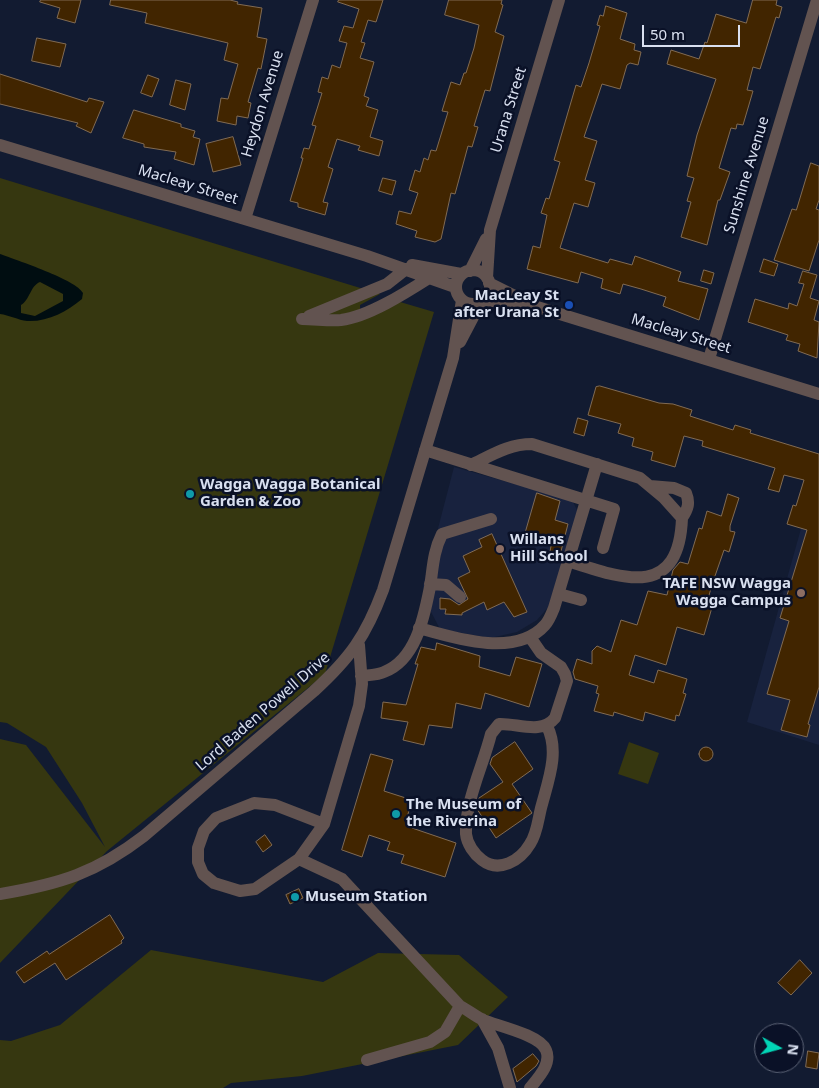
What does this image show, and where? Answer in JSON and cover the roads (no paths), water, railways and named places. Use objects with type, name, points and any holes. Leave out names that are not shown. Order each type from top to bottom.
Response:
[{"type":"street","name":"Heydon Avenue","points":[[245,219],[313,0]]},
{"type":"street","name":"Urana Street","points":[[466,273],[490,230],[559,0]]},
{"type":"street","name":"Sunshine Avenue","points":[[709,359],[817,0]]},
{"type":"street","name":"Macleay Street","points":[[0,145],[368,256],[455,287]]},
{"type":"street","name":"Urana Street","points":[[488,280],[490,230]]},
{"type":"street","name":"Macleay Street","points":[[368,256],[466,273]]},
{"type":"street","points":[[406,269],[387,284],[302,319],[342,320],[352,317],[372,310],[429,278]]},
{"type":"street","points":[[478,271],[488,280],[489,292],[483,301],[467,303],[462,300],[455,287],[466,273],[478,271]]},
{"type":"street","name":"Macleay Street","points":[[488,280],[534,306]]},
{"type":"street","name":"Lord Baden Powell Drive","points":[[0,894],[56,883],[88,872],[116,858],[314,692],[338,670],[359,645],[374,616],[453,358],[462,300]]},
{"type":"street","name":"Macleay Street","points":[[483,301],[534,306],[819,394]]},
{"type":"street","name":"Lord Baden Powell Drive","points":[[453,358],[483,301]]},
{"type":"street","points":[[471,465],[506,448],[520,444],[532,444],[640,478],[682,518]]},
{"type":"street","points":[[425,450],[614,510],[603,548]]},
{"type":"street","points":[[419,628],[453,637],[496,644],[530,637],[545,625],[559,594],[597,464]]},
{"type":"street","points":[[568,561],[622,578],[650,577],[660,572],[669,564],[676,551],[682,518],[689,501],[686,493],[674,488],[650,486]]},
{"type":"street","points":[[362,676],[383,673],[397,666],[412,646],[419,628],[430,584],[436,546],[442,534],[491,519]]},
{"type":"street","points":[[430,584],[446,585],[460,596]]},
{"type":"street","points":[[559,594],[581,600]]},
{"type":"street","points":[[530,637],[541,653],[561,667],[566,681],[555,718],[547,726],[530,727],[499,724],[491,734],[470,807],[466,836],[478,856],[487,864],[500,866],[510,863],[521,855],[531,843],[551,772],[552,742],[547,726]]},
{"type":"street","points":[[324,824],[275,805],[254,803],[245,805],[216,818],[204,831],[198,848],[198,862],[203,874],[214,883],[240,891],[255,889],[299,859],[324,824],[359,706],[362,676],[359,645]]},
{"type":"street","points":[[299,859],[342,879],[460,1006],[482,1019],[528,1036],[542,1045],[547,1051],[544,1070],[530,1088]]},
{"type":"street","points":[[367,1060],[430,1042],[445,1032],[460,1006]]},
{"type":"street","points":[[482,1019],[498,1048],[510,1088]]},
{"type":"place","name":"MacLeay St after Urana St","points":[[569,305]]},
{"type":"place","name":"Wagga Wagga Botanical Garden & Zoo","points":[[190,494]]},
{"type":"place","name":"Willans Hill School","points":[[500,549]]},
{"type":"place","name":"TAFE NSW Wagga Wagga Campus","points":[[801,593]]},
{"type":"place","name":"The Museum of the Riverina","points":[[396,814]]},
{"type":"place","name":"Museum Station","points":[[295,897]]}]
